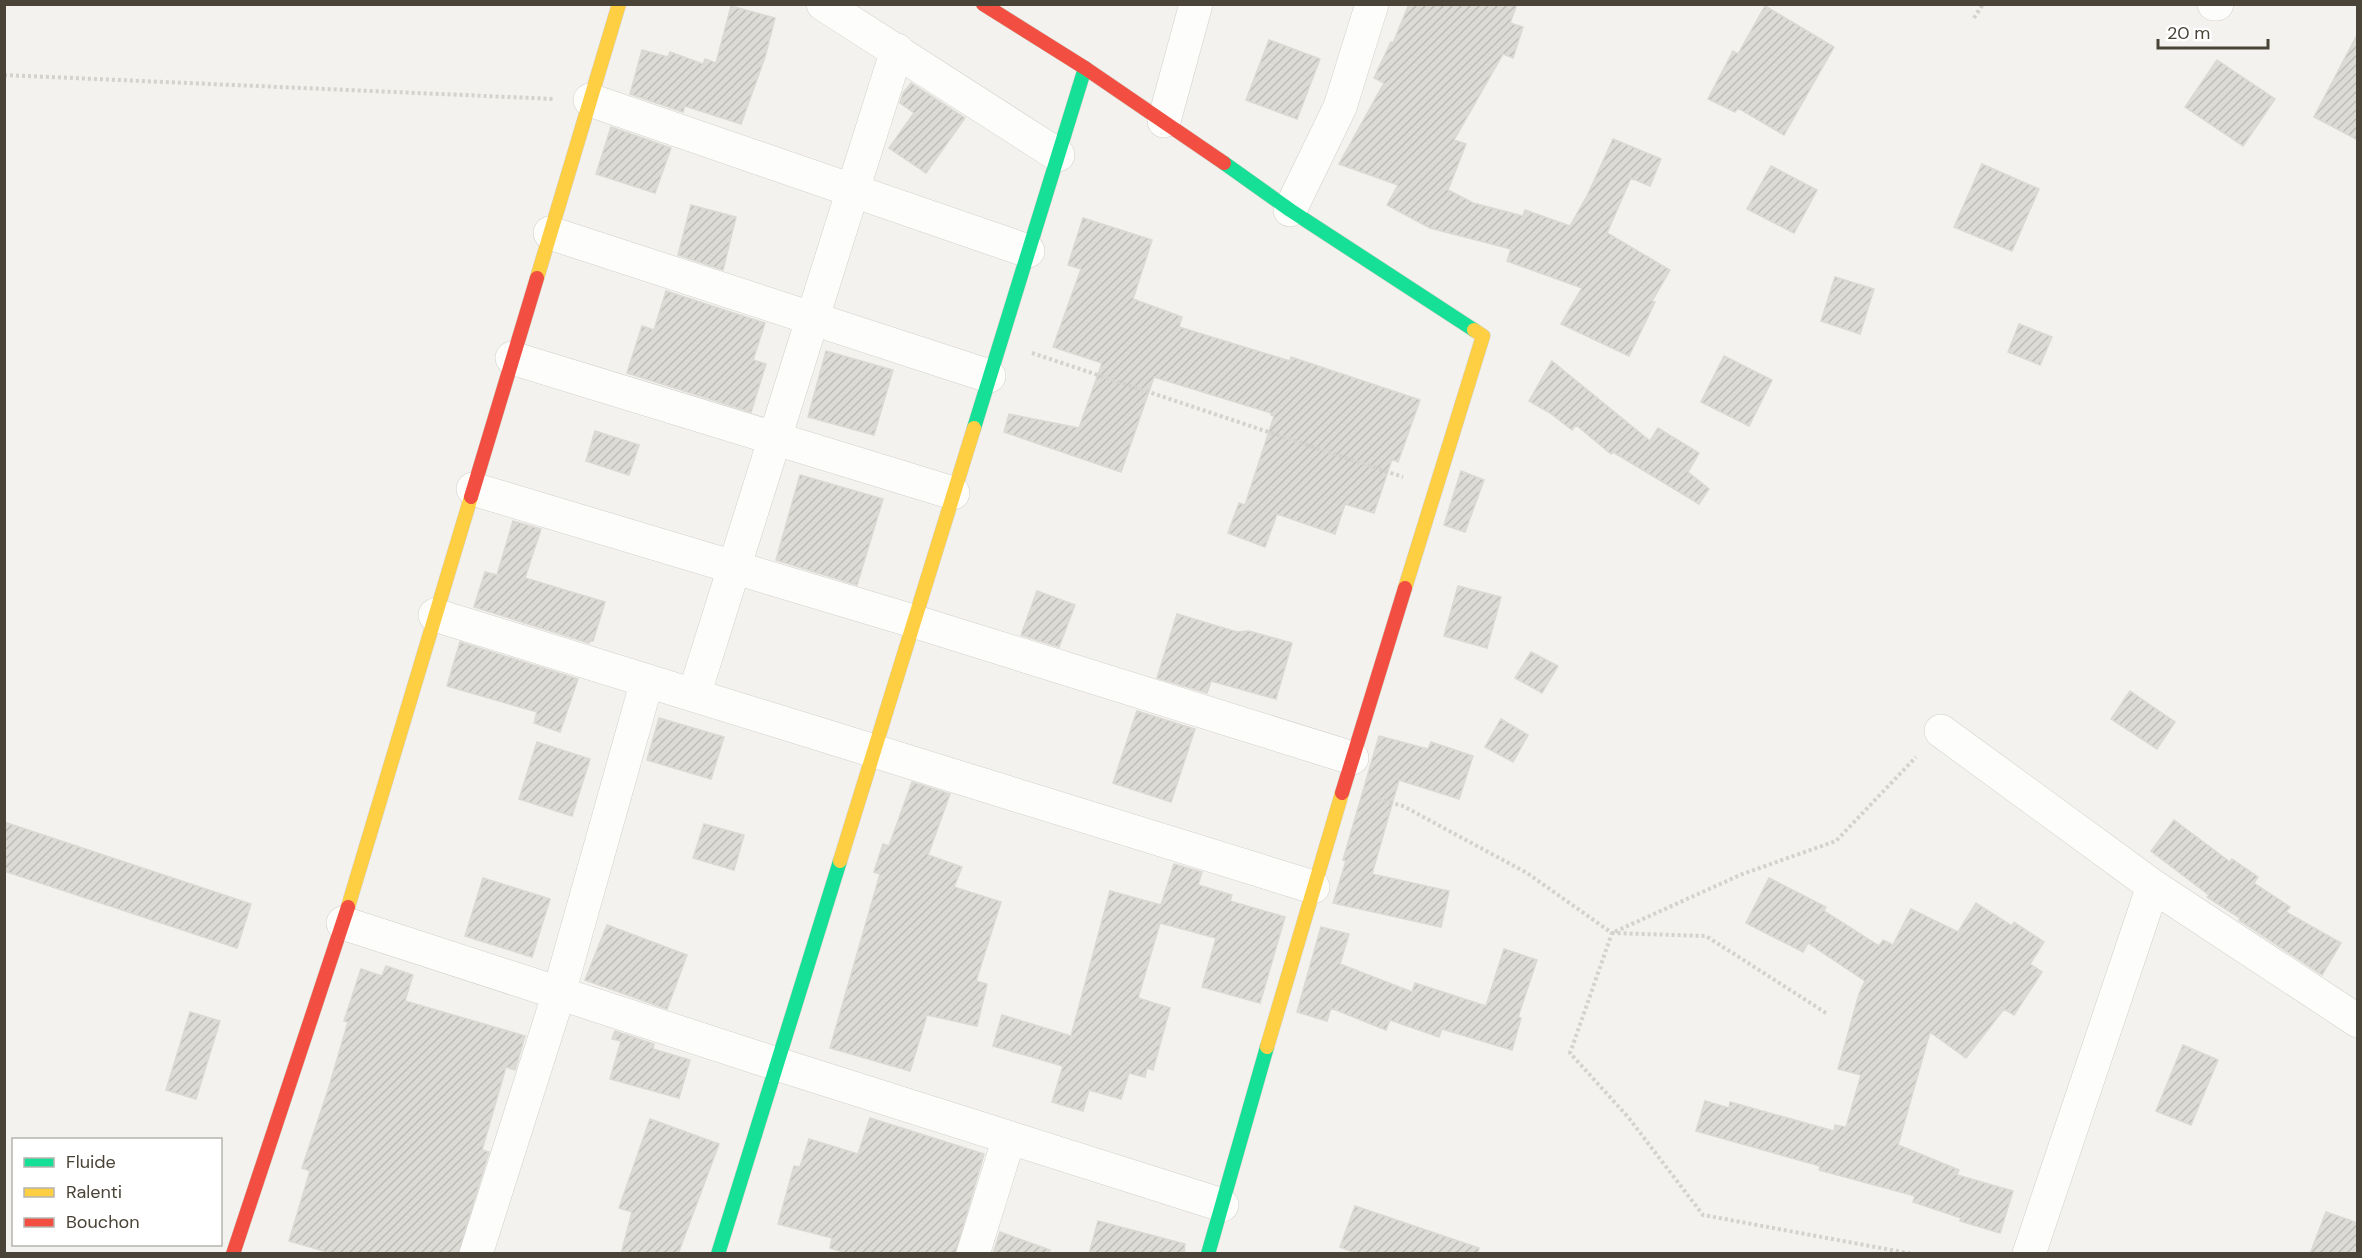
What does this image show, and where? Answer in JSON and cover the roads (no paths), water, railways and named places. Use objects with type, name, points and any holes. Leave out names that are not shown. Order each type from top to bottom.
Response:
[{"type":"street","points":[[233,1254],[343,923],[619,4]]},
{"type":"street","points":[[824,4],[1058,155]]},
{"type":"street","points":[[1164,121],[1196,4]]},
{"type":"street","points":[[1290,210],[1340,107],[1372,4]]},
{"type":"street","points":[[992,8],[1164,121],[1290,210],[1483,336],[1313,887],[1208,1254]]},
{"type":"street","points":[[694,695],[897,50]]},
{"type":"street","points":[[718,1254],[1085,68]]},
{"type":"street","points":[[590,100],[1028,251]]},
{"type":"street","points":[[550,233],[989,376]]},
{"type":"street","points":[[512,358],[953,493]]},
{"type":"street","points":[[473,489],[913,621],[1348,773]]},
{"type":"street","points":[[435,615],[1313,887]]},
{"type":"street","points":[[476,1254],[559,993],[646,681]]},
{"type":"street","points":[[1941,731],[2153,886],[2358,1021]]},
{"type":"street","points":[[2029,1254],[2153,886]]},
{"type":"street","points":[[343,923],[1222,1205]]},
{"type":"street","points":[[973,1254],[1010,1138]]}]
